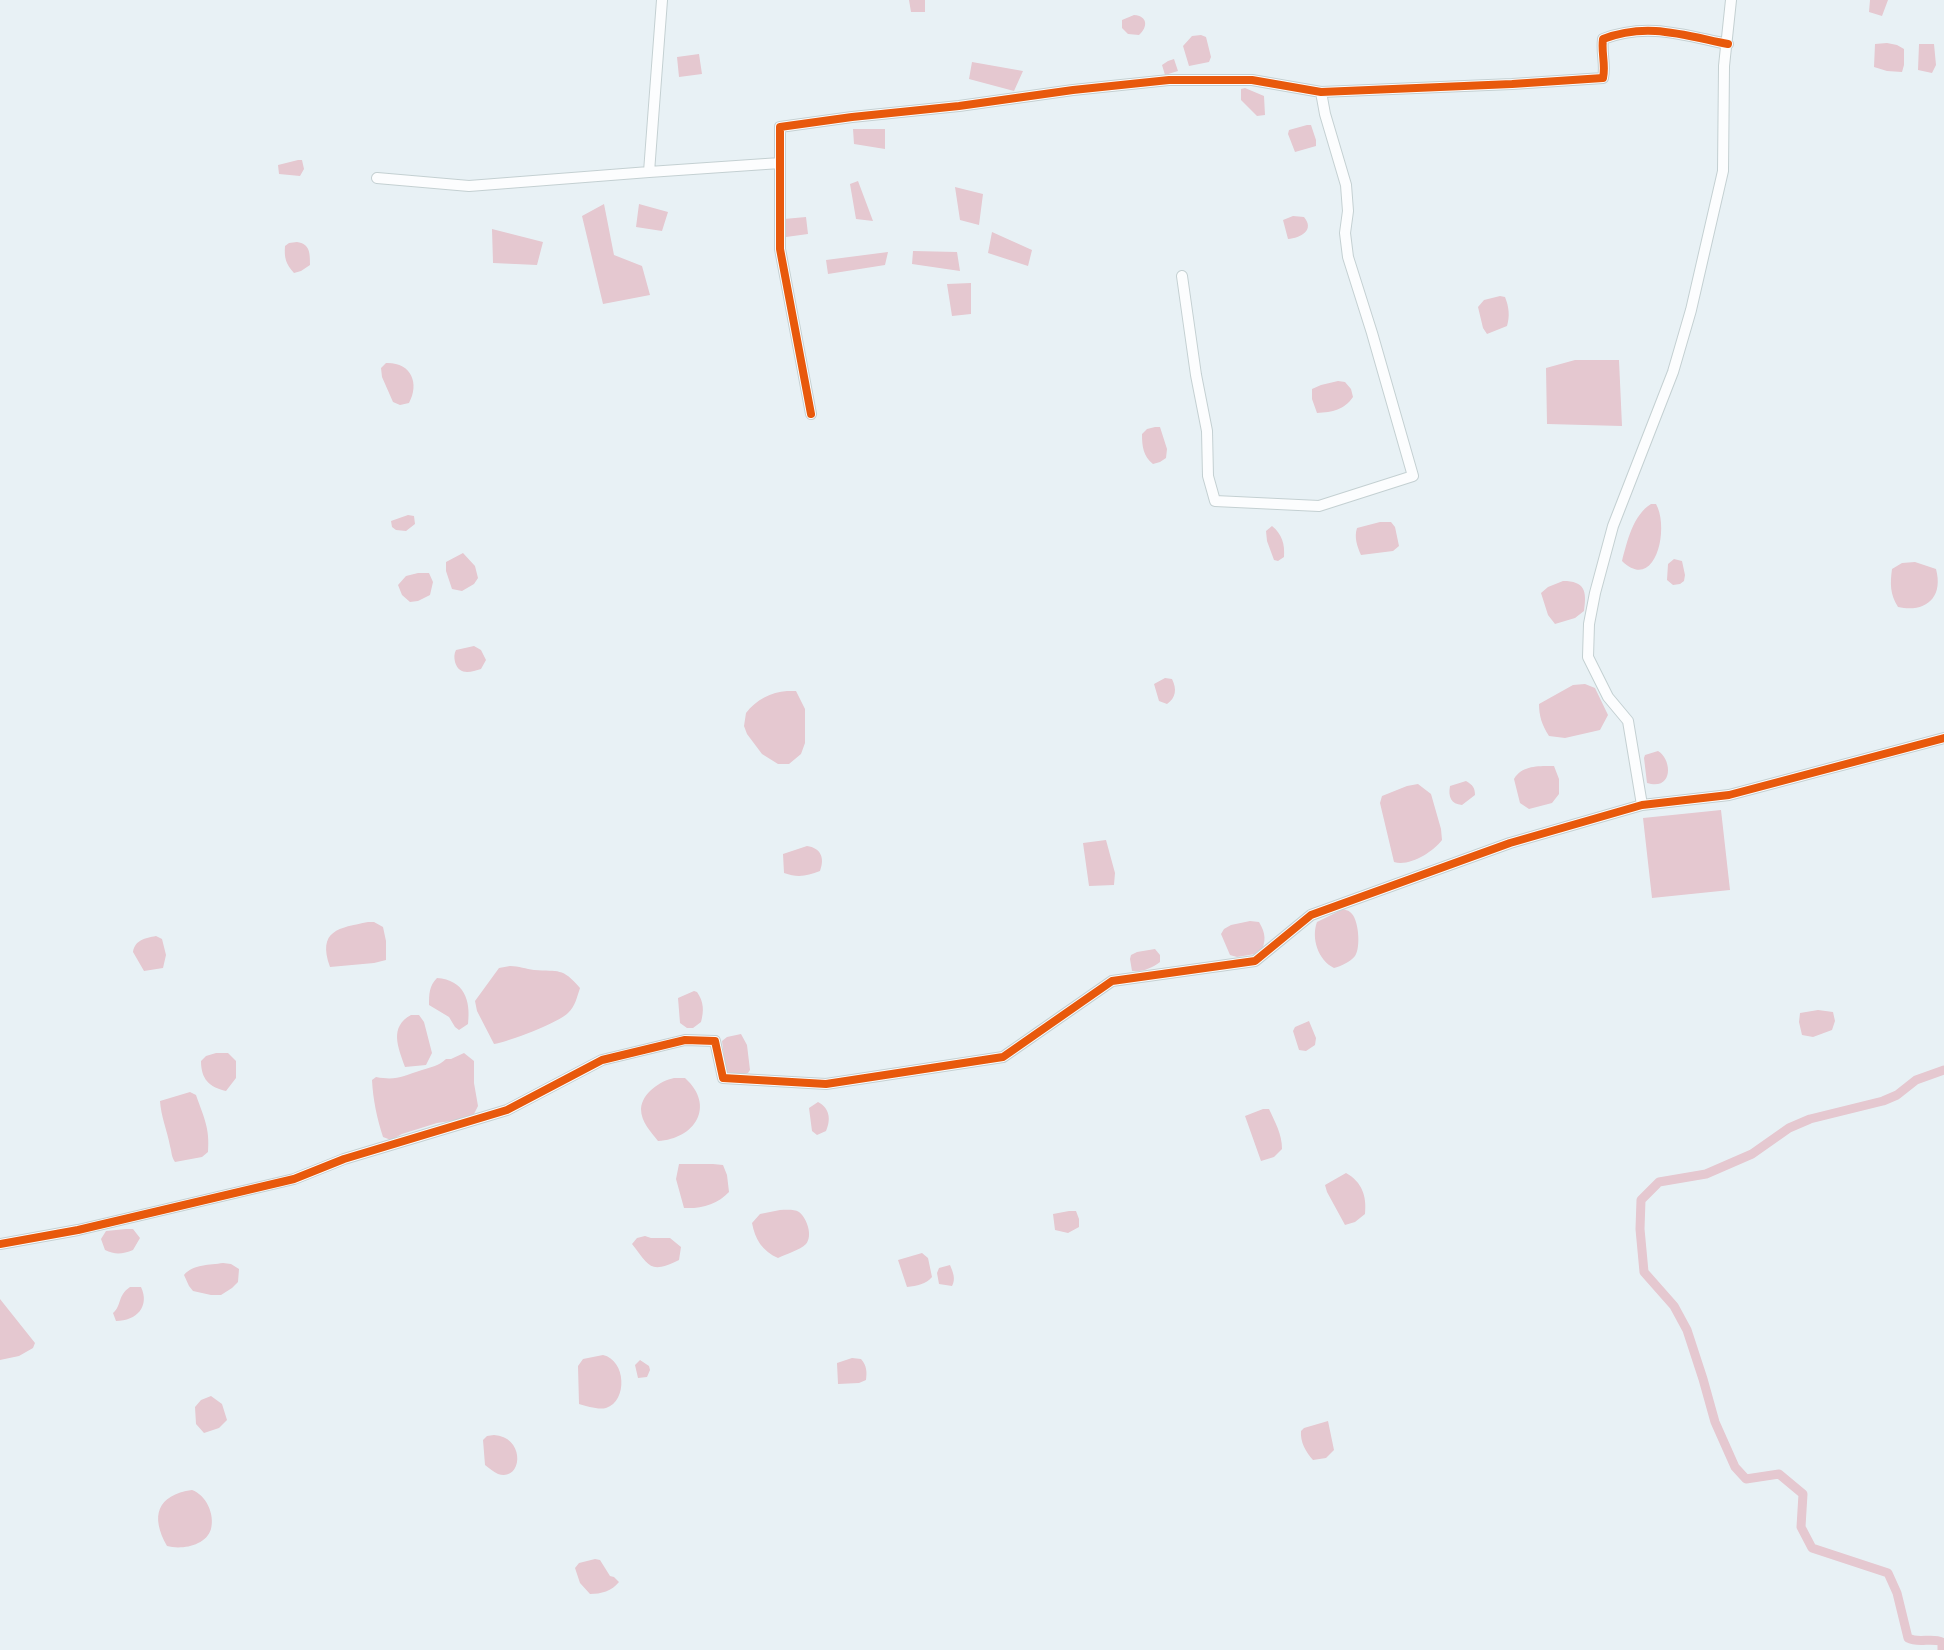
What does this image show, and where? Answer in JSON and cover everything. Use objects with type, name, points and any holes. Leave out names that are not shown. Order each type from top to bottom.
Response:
[{"type":"street","points":[[649,172],[662,0]]},
{"type":"street","points":[[1642,805],[1628,721],[1608,697],[1588,656],[1589,624],[1595,593],[1613,526],[1672,372],[1691,310],[1723,171],[1724,66],[1728,44],[1731,0]]},
{"type":"street","points":[[811,414],[780,250],[780,127],[852,117],[959,106],[1073,90],[1169,80],[1252,80],[1321,92],[1502,85],[1603,78],[1605,68],[1602,49],[1603,40],[1619,33],[1650,29],[1728,44]]},
{"type":"street","points":[[1182,276],[1196,375],[1207,431],[1208,476],[1215,501],[1319,506],[1412,476],[1372,333],[1348,257],[1345,233],[1348,211],[1346,184],[1325,114],[1321,92]]},
{"type":"street","points":[[377,178],[469,186],[780,163]]},
{"type":"street","points":[[0,1244],[78,1230],[294,1180],[344,1159],[507,1110],[602,1060],[685,1040],[715,1041],[723,1078],[826,1084],[1003,1057],[1112,981],[1255,961],[1311,915],[1510,843],[1642,805],[1729,795],[1944,738]]},
{"type":"shaded area","points":[[909,0],[925,0],[925,12],[911,12]]},
{"type":"shaded area","points":[[1870,0],[1888,0],[1882,16],[1869,12]]},
{"type":"shaded area","points":[[1134,15],[1142,17],[1145,22],[1144,29],[1139,35],[1128,34],[1122,28],[1122,20]]},
{"type":"shaded area","points":[[1201,35],[1206,37],[1211,57],[1209,62],[1189,66],[1183,46],[1192,36]]},
{"type":"shaded area","points":[[1887,43],[1904,49],[1902,72],[1887,71],[1874,67],[1875,44]]},
{"type":"shaded area","points":[[1919,44],[1934,44],[1936,65],[1932,73],[1918,70]]},
{"type":"shaded area","points":[[699,54],[702,74],[679,77],[677,57]]},
{"type":"shaded area","points":[[1174,59],[1178,71],[1165,75],[1162,65]]},
{"type":"shaded area","points":[[972,62],[1023,71],[1014,91],[969,79]]},
{"type":"shaded area","points":[[1245,88],[1264,96],[1265,115],[1257,116],[1241,100],[1241,89]]},
{"type":"shaded area","points":[[1311,125],[1316,146],[1295,152],[1288,134],[1289,130]]},
{"type":"shaded area","points":[[853,129],[885,129],[885,149],[854,144]]},
{"type":"shaded area","points":[[302,160],[304,169],[300,176],[279,174],[278,165]]},
{"type":"shaded area","points":[[858,181],[873,221],[856,219],[850,184]]},
{"type":"shaded area","points":[[955,187],[983,194],[979,225],[960,220]]},
{"type":"shaded area","points":[[604,204],[614,255],[642,266],[650,295],[603,304],[582,216]]},
{"type":"shaded area","points":[[639,204],[668,212],[662,231],[636,227]]},
{"type":"shaded area","points":[[1293,216],[1304,217],[1308,226],[1302,235],[1288,239],[1283,220]]},
{"type":"shaded area","points":[[806,217],[808,234],[786,237],[784,219]]},
{"type":"shaded area","points":[[492,229],[543,242],[537,265],[493,263]]},
{"type":"shaded area","points":[[992,232],[1032,250],[1028,266],[988,253]]},
{"type":"shaded area","points":[[297,242],[307,247],[310,265],[294,273],[286,261],[285,246],[289,243]]},
{"type":"shaded area","points":[[913,251],[957,252],[960,271],[912,264]]},
{"type":"shaded area","points":[[888,252],[885,265],[828,274],[826,260]]},
{"type":"shaded area","points":[[971,283],[971,314],[952,316],[947,284]]},
{"type":"shaded area","points":[[1500,296],[1505,297],[1507,304],[1509,315],[1507,326],[1487,334],[1483,328],[1478,307],[1484,300]]},
{"type":"shaded area","points":[[1575,360],[1619,360],[1622,426],[1547,424],[1546,368]]},
{"type":"shaded area","points":[[386,363],[402,366],[411,375],[414,388],[409,403],[400,405],[393,402],[382,377],[381,368]]},
{"type":"shaded area","points":[[1338,381],[1345,382],[1351,389],[1353,397],[1338,410],[1317,413],[1312,399],[1312,389]]},
{"type":"shaded area","points":[[1160,427],[1167,449],[1166,458],[1153,464],[1147,458],[1144,450],[1142,434],[1147,429]]},
{"type":"shaded area","points":[[1651,504],[1656,504],[1660,515],[1660,541],[1657,554],[1651,564],[1643,569],[1634,569],[1622,561],[1635,522]]},
{"type":"shaded area","points":[[408,515],[414,516],[415,524],[406,531],[396,530],[392,527],[391,521]]},
{"type":"shaded area","points":[[1380,522],[1391,522],[1395,527],[1399,546],[1393,551],[1361,555],[1356,542],[1357,528]]},
{"type":"shaded area","points":[[1272,526],[1278,532],[1284,548],[1284,557],[1278,561],[1274,560],[1267,541],[1266,531]]},
{"type":"shaded area","points":[[463,553],[475,566],[478,578],[474,584],[462,591],[452,589],[446,571],[446,562]]},
{"type":"shaded area","points":[[1674,559],[1682,561],[1685,575],[1684,581],[1673,585],[1667,580],[1668,564]]},
{"type":"shaded area","points":[[1915,562],[1936,569],[1938,579],[1934,596],[1924,606],[1916,608],[1898,607],[1891,589],[1892,569],[1902,563]]},
{"type":"shaded area","points":[[429,573],[433,582],[430,595],[418,601],[410,602],[402,595],[398,585],[406,576]]},
{"type":"shaded area","points":[[1563,581],[1576,583],[1583,589],[1585,598],[1584,611],[1575,618],[1555,624],[1548,615],[1541,593],[1548,587]]},
{"type":"shaded area","points":[[474,646],[481,650],[486,660],[481,669],[469,672],[462,671],[455,662],[456,650]]},
{"type":"shaded area","points":[[1165,678],[1172,679],[1175,686],[1174,696],[1167,704],[1159,701],[1154,684]]},
{"type":"shaded area","points":[[1585,684],[1595,688],[1608,715],[1600,730],[1565,738],[1549,736],[1541,720],[1539,704],[1573,685]]},
{"type":"shaded area","points":[[796,691],[805,709],[805,743],[801,754],[789,764],[778,764],[762,754],[747,734],[744,726],[746,713],[754,704],[770,695]]},
{"type":"shaded area","points":[[1658,751],[1666,760],[1668,773],[1662,782],[1656,784],[1647,783],[1645,755]]},
{"type":"shaded area","points":[[1554,766],[1559,779],[1559,794],[1552,803],[1529,809],[1520,803],[1514,779],[1517,774],[1531,767]]},
{"type":"shaded area","points":[[1466,781],[1475,790],[1475,795],[1462,805],[1455,803],[1450,797],[1450,786]]},
{"type":"shaded area","points":[[1418,784],[1431,794],[1441,829],[1442,840],[1433,849],[1420,857],[1407,862],[1394,862],[1380,803],[1382,796],[1407,786]]},
{"type":"shaded area","points":[[1721,810],[1730,890],[1652,898],[1643,818]]},
{"type":"shaded area","points":[[1106,840],[1115,873],[1114,885],[1089,886],[1083,843]]},
{"type":"shaded area","points":[[807,846],[816,849],[821,854],[820,871],[802,876],[784,873],[783,854]]},
{"type":"shaded area","points":[[1343,909],[1350,912],[1355,920],[1358,933],[1358,947],[1353,958],[1345,964],[1334,968],[1324,960],[1317,948],[1315,928],[1317,922]]},
{"type":"shaded area","points":[[1250,921],[1259,922],[1263,930],[1264,944],[1261,953],[1237,957],[1230,955],[1221,934],[1224,929],[1231,925]]},
{"type":"shaded area","points":[[374,922],[383,927],[386,941],[386,960],[330,967],[326,945],[333,933],[348,926]]},
{"type":"shaded area","points":[[156,936],[162,939],[166,955],[163,968],[144,971],[133,952],[134,948],[141,940]]},
{"type":"shaded area","points":[[1155,949],[1160,955],[1160,962],[1147,969],[1132,971],[1131,955]]},
{"type":"shaded area","points":[[510,966],[560,972],[574,981],[580,988],[576,1002],[563,1017],[510,1040],[494,1044],[477,1011],[475,1001],[499,968]]},
{"type":"shaded area","points":[[437,978],[454,983],[467,999],[468,1024],[459,1030],[449,1017],[429,1005],[430,990]]},
{"type":"shaded area","points":[[694,991],[697,992],[702,1003],[702,1018],[701,1022],[693,1028],[687,1028],[680,1023],[678,998]]},
{"type":"shaded area","points":[[1818,1010],[1833,1012],[1835,1021],[1832,1030],[1813,1037],[1802,1035],[1799,1022],[1800,1013]]},
{"type":"shaded area","points":[[411,1015],[419,1015],[424,1022],[432,1053],[426,1065],[405,1067],[397,1038],[400,1025]]},
{"type":"shaded area","points":[[1309,1021],[1316,1038],[1315,1045],[1306,1051],[1299,1050],[1293,1031],[1295,1027]]},
{"type":"shaded area","points":[[741,1034],[747,1045],[750,1070],[748,1073],[734,1075],[726,1073],[722,1041],[727,1037]]},
{"type":"shaded area","points":[[216,1053],[228,1053],[236,1061],[236,1078],[226,1091],[215,1087],[207,1081],[201,1067],[201,1061],[206,1056]]},
{"type":"shaded area","points":[[464,1053],[474,1061],[474,1083],[478,1106],[472,1118],[437,1123],[402,1134],[391,1140],[383,1137],[373,1095],[372,1080],[376,1077],[395,1078],[404,1076],[435,1066],[446,1059],[451,1059]]},
{"type":"shaded area","points":[[674,1078],[685,1078],[694,1089],[699,1099],[700,1110],[691,1128],[671,1139],[658,1141],[641,1114],[642,1103],[648,1093],[658,1085]]},
{"type":"shaded area","points":[[190,1092],[196,1095],[206,1123],[208,1152],[202,1157],[175,1162],[160,1101]]},
{"type":"shaded area","points":[[818,1102],[827,1111],[829,1123],[826,1131],[817,1135],[812,1131],[809,1108]]},
{"type":"shaded area","points":[[1263,1109],[1269,1109],[1276,1123],[1282,1149],[1274,1157],[1261,1161],[1245,1116]]},
{"type":"shaded area","points":[[679,1164],[723,1165],[727,1175],[729,1192],[720,1200],[709,1205],[697,1208],[684,1208],[676,1179]]},
{"type":"shaded area","points":[[1346,1173],[1360,1185],[1364,1195],[1365,1214],[1355,1222],[1345,1225],[1325,1185]]},
{"type":"shaded area","points":[[780,1210],[799,1212],[807,1223],[809,1236],[806,1244],[778,1258],[760,1244],[752,1223],[760,1214]]},
{"type":"shaded area","points":[[1076,1211],[1079,1227],[1068,1233],[1055,1230],[1053,1214]]},
{"type":"shaded area","points":[[133,1229],[140,1238],[133,1250],[112,1253],[105,1250],[101,1239],[106,1231]]},
{"type":"shaded area","points":[[645,1236],[651,1238],[670,1238],[681,1247],[679,1260],[662,1267],[651,1266],[632,1244],[637,1238]]},
{"type":"shaded area","points":[[922,1253],[928,1258],[932,1277],[921,1284],[907,1287],[898,1260]]},
{"type":"shaded area","points":[[223,1263],[231,1264],[239,1269],[238,1282],[232,1288],[221,1295],[211,1295],[193,1291],[189,1286],[184,1275],[188,1271],[202,1266]]},
{"type":"shaded area","points":[[950,1265],[954,1278],[952,1286],[939,1284],[937,1273],[939,1268]]},
{"type":"shaded area","points":[[130,1287],[141,1287],[144,1300],[143,1306],[136,1315],[116,1321],[113,1313],[118,1307],[121,1297]]},
{"type":"shaded area","points":[[0,1299],[35,1343],[33,1348],[19,1356],[0,1360]]},
{"type":"shaded area","points":[[603,1355],[611,1358],[620,1372],[621,1389],[618,1397],[613,1404],[606,1408],[579,1404],[578,1366],[583,1359]]},
{"type":"shaded area","points":[[852,1358],[861,1359],[863,1362],[866,1369],[866,1380],[859,1383],[838,1384],[837,1363]]},
{"type":"shaded area","points":[[640,1360],[649,1366],[650,1370],[647,1377],[638,1378],[635,1365]]},
{"type":"shaded area","points":[[211,1396],[222,1404],[227,1420],[219,1428],[204,1433],[196,1424],[195,1407],[201,1400]]},
{"type":"shaded area","points":[[1328,1421],[1334,1450],[1326,1458],[1313,1460],[1304,1447],[1301,1431],[1304,1428]]},
{"type":"shaded area","points":[[494,1435],[512,1443],[516,1450],[516,1466],[512,1472],[506,1475],[498,1474],[485,1465],[483,1440],[487,1436]]},
{"type":"shaded area","points":[[192,1490],[201,1496],[208,1506],[212,1517],[211,1529],[208,1535],[199,1543],[186,1547],[167,1546],[159,1525],[158,1516],[160,1509],[164,1502],[171,1497]]},
{"type":"shaded area","points":[[595,1559],[600,1560],[610,1576],[619,1582],[613,1588],[606,1591],[590,1594],[580,1583],[575,1568],[579,1563]]},
{"type":"waterway","points":[[1942,1650],[1942,1642],[1912,1640],[1908,1638],[1897,1593],[1888,1573],[1812,1548],[1801,1527],[1803,1494],[1779,1474],[1746,1479],[1735,1467],[1715,1422],[1687,1330],[1674,1306],[1644,1272],[1640,1229],[1641,1200],[1659,1182],[1706,1174],[1752,1154],[1789,1128],[1810,1119],[1883,1101],[1897,1095],[1916,1080],[1944,1070]]},
{"type":"cycle path","points":[[811,414],[780,249],[780,127],[852,117],[959,106],[1073,90],[1169,80],[1252,80],[1321,92],[1603,78],[1603,39],[1619,34],[1635,31],[1665,32],[1728,44]]},
{"type":"cycle path","points":[[0,1244],[78,1230],[294,1179],[344,1159],[507,1110],[602,1060],[685,1040],[715,1041],[723,1078],[826,1084],[1003,1057],[1112,981],[1255,961],[1311,915],[1510,843],[1642,805],[1729,795],[1944,738]]}]
